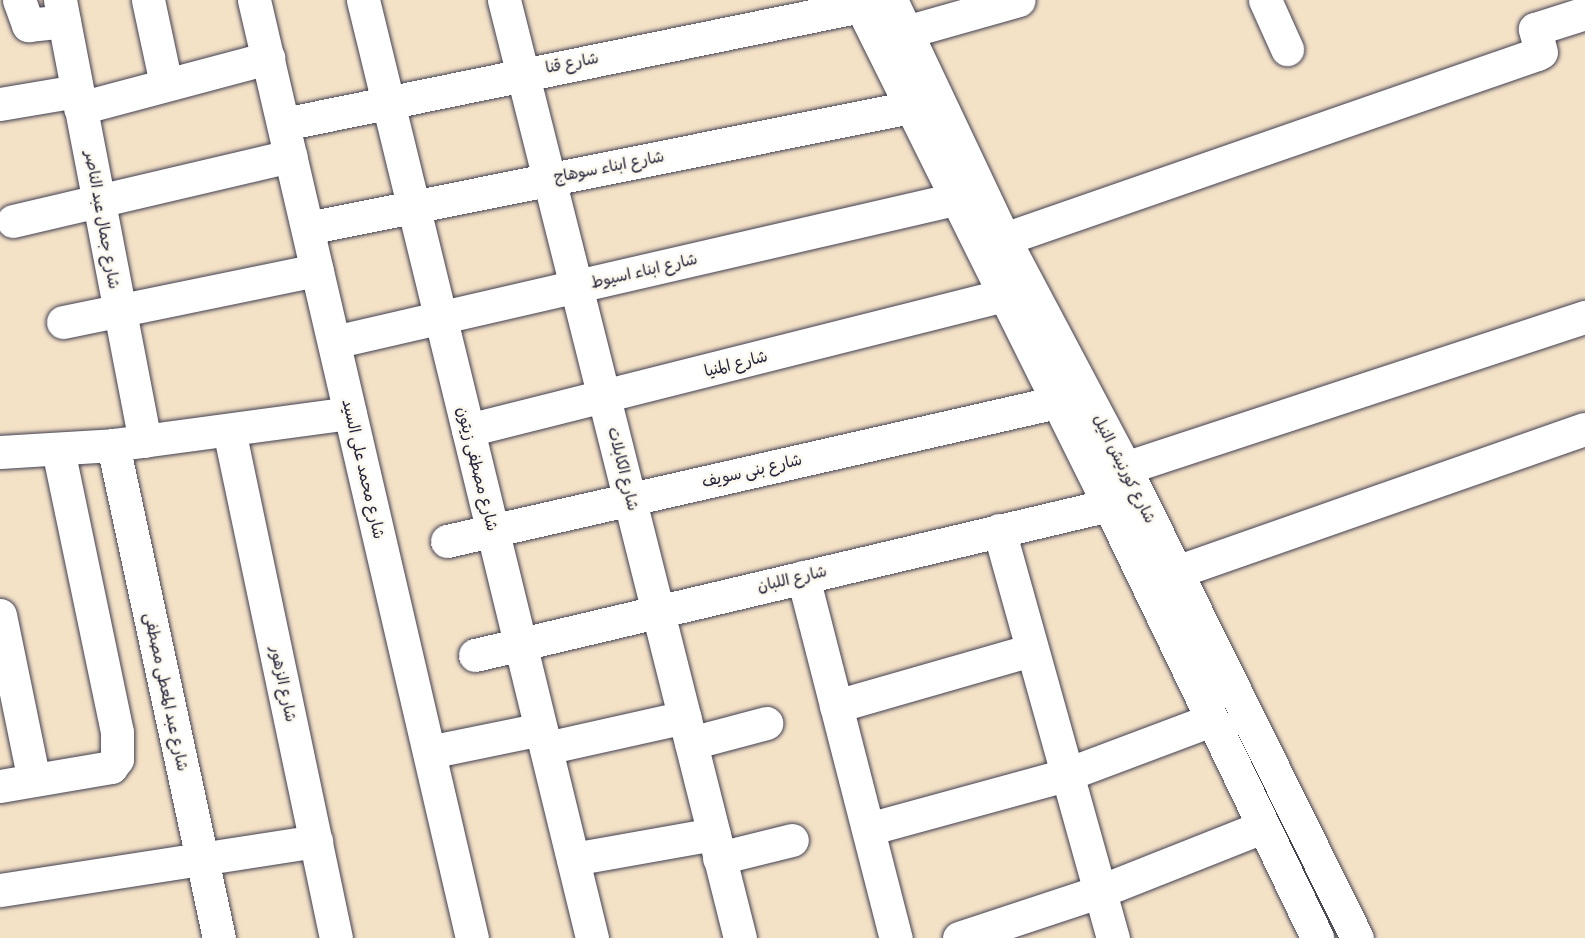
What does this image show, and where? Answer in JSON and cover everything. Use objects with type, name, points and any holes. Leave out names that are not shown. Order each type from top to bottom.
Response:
[{"type":"street","points":[[19,0],[28,25],[62,11]]},
{"type":"street","points":[[148,0],[166,84]]},
{"type":"street","name":"شارع محمد على السيد","points":[[254,0],[472,938]]},
{"type":"street","name":"شارع مصطفى زيتون","points":[[363,0],[592,938]]},
{"type":"street","name":"شارع الكابلات","points":[[504,0],[525,72],[740,938]]},
{"type":"street","points":[[906,32],[1019,0]]},
{"type":"street","points":[[1265,0],[1287,50]]},
{"type":"street","name":"شارع قنا","points":[[284,124],[870,2]]},
{"type":"street","name":"شارع كورنيش النيل","points":[[870,2],[906,32],[1004,239],[1125,468],[1141,535],[1211,720],[1317,938]]},
{"type":"street","name":"شارع كورنيش النيل","points":[[870,2],[910,107],[1109,505],[1176,572],[1357,938]]},
{"type":"street","name":"شارع جمال عبد الناصر","points":[[62,11],[100,204],[118,311],[129,443]]},
{"type":"street","points":[[1004,239],[1537,54],[1541,52],[1535,29],[1585,13]]},
{"type":"street","points":[[0,104],[79,100],[166,84],[268,58]]},
{"type":"street","name":"شارع ابناء سوهاج","points":[[308,228],[910,107]]},
{"type":"street","points":[[13,221],[100,204],[291,156]]},
{"type":"street","name":"شارع ابناء اسيوط","points":[[334,342],[955,199]]},
{"type":"street","points":[[63,322],[317,270]]},
{"type":"street","name":"شارع المنيا","points":[[468,430],[605,398],[1004,295]]},
{"type":"street","points":[[1125,468],[1585,317]]},
{"type":"street","name":"شارع بنى سويف","points":[[447,541],[1057,402]]},
{"type":"street","points":[[1,445],[58,450],[129,443],[350,413]]},
{"type":"street","points":[[1176,572],[1585,429]]},
{"type":"street","name":"شارع الزهور","points":[[229,430],[336,938]]},
{"type":"street","name":"شارع عبد المعطى مصطفى","points":[[129,443],[202,859],[219,938]]},
{"type":"street","points":[[0,786],[111,767],[117,759],[117,732],[58,450]]},
{"type":"street","name":"شارع اللبان","points":[[475,655],[1109,505]]},
{"type":"street","points":[[999,530],[1065,775],[1113,938]]},
{"type":"street","points":[[803,577],[896,938]]},
{"type":"street","points":[[0,615],[34,780]]},
{"type":"street","points":[[836,706],[1031,650]]},
{"type":"street","points":[[868,829],[1065,775],[1211,720]]},
{"type":"street","points":[[429,752],[544,739],[766,723]]},
{"type":"street","points":[[959,938],[1098,892],[1262,827]]},
{"type":"street","points":[[573,859],[792,840]]},
{"type":"street","points":[[0,890],[316,841]]}]
